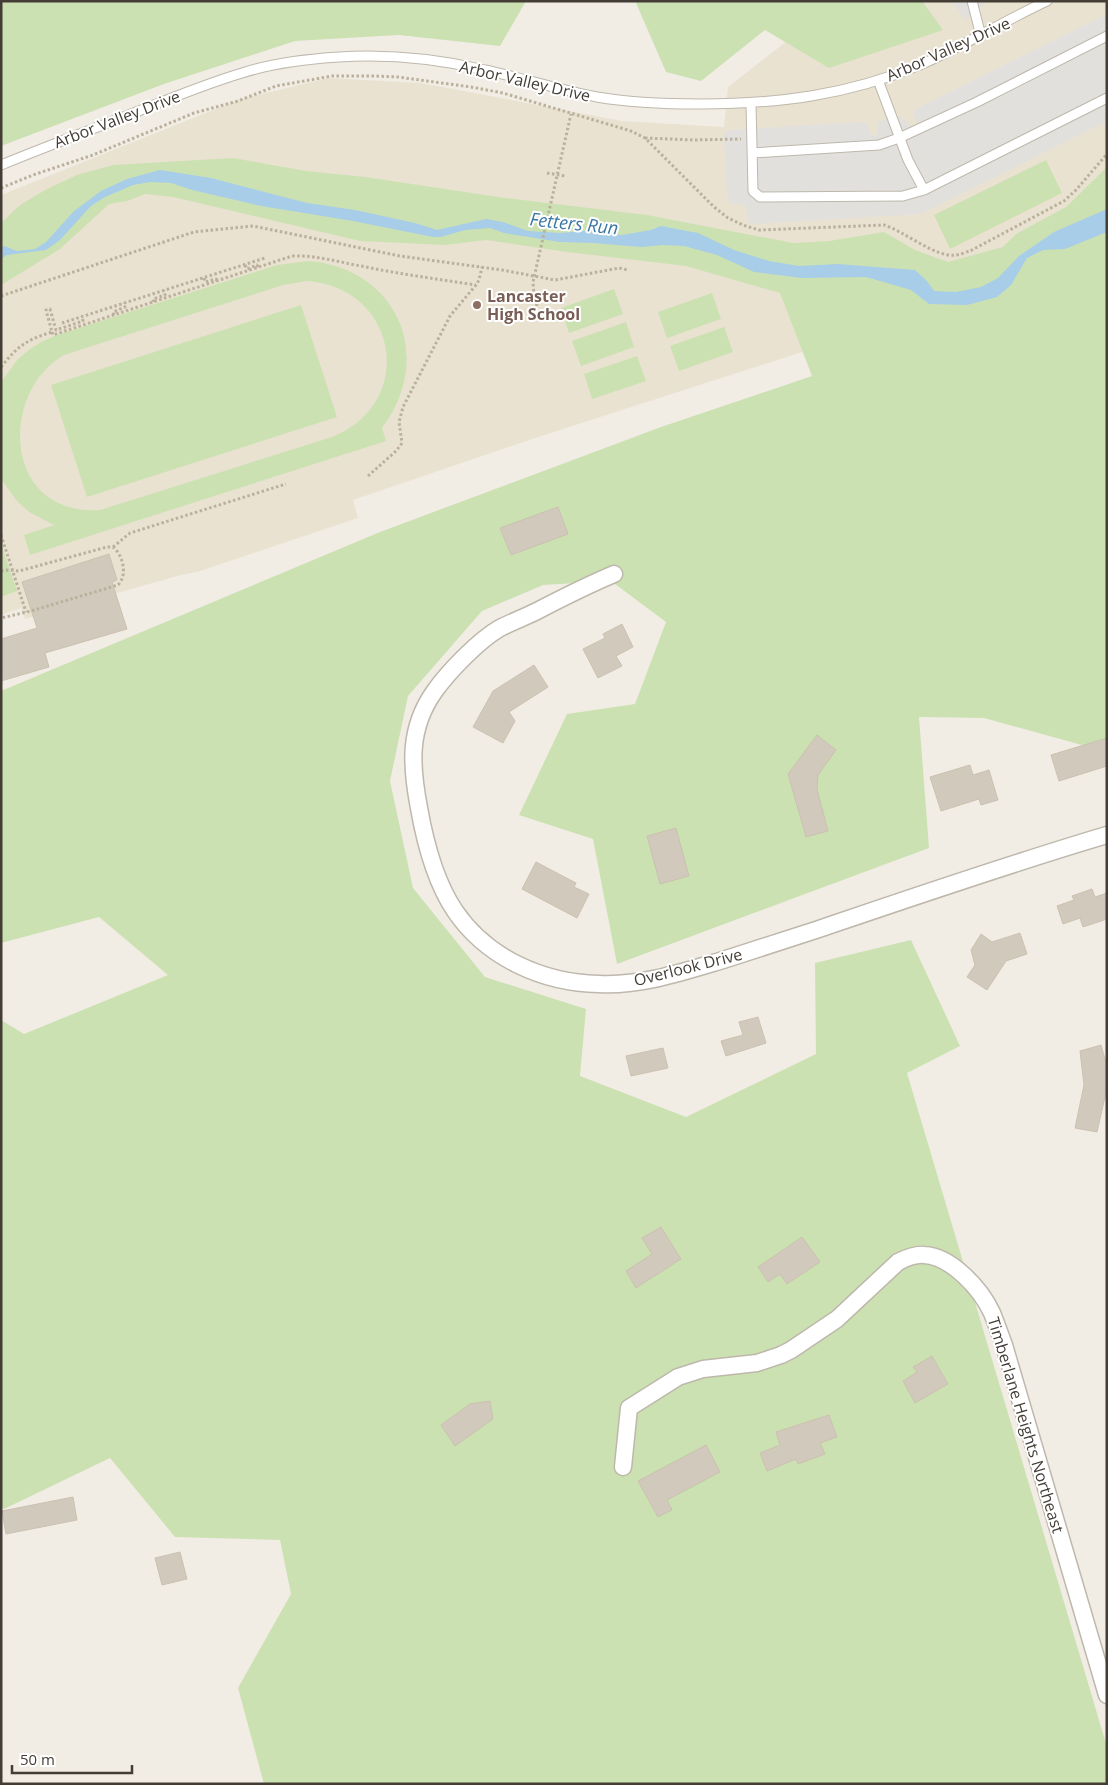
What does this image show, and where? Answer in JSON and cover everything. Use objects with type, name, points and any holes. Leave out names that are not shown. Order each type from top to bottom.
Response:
[{"type":"street","name":"Overlook Drive","points":[[614,574],[576,590],[499,629],[480,642],[434,692],[423,712],[416,732],[412,756],[413,778],[427,847],[444,891],[455,911],[469,929],[498,953],[526,970],[569,982],[600,984],[643,981],[690,970],[779,942],[978,875],[1107,835]]},
{"type":"street","name":"Timberlane Heights Northeast","points":[[622,1467],[629,1408],[655,1391],[678,1377],[703,1369],[747,1365],[781,1355],[837,1319],[898,1262],[906,1258],[923,1255],[941,1259],[971,1282],[991,1311],[1004,1345],[1107,1694]]},
{"type":"lane","points":[[972,1],[981,36]]},
{"type":"lane","name":"Arbor Valley Drive","points":[[1,165],[236,74],[269,66],[336,57],[397,56],[440,62],[484,69],[600,98],[628,101],[672,104],[751,104],[816,96],[878,80],[920,64],[981,36],[1047,1]]},
{"type":"lane","points":[[752,153],[879,145],[899,138],[977,102],[1107,36]]},
{"type":"lane","points":[[878,80],[908,160],[924,190]]},
{"type":"lane","points":[[751,104],[753,191],[760,197],[903,196],[924,190],[1107,98]]},
{"type":"path","points":[[1,188],[33,174],[93,155],[194,113],[238,101],[276,86],[332,76],[382,76],[428,80],[503,93],[631,131],[644,138],[714,207],[728,218],[742,225],[759,230],[884,225],[895,228],[945,255],[955,255],[970,251],[1064,201],[1107,154]]},
{"type":"path","points":[[537,306],[534,294],[534,276],[571,114]]},
{"type":"path","points":[[644,138],[694,140],[751,138]]},
{"type":"path","points":[[547,172],[565,176]]},
{"type":"path","points":[[1,296],[194,232],[253,226],[400,256],[482,267],[555,280],[619,268],[628,270]]},
{"type":"path","points":[[82,316],[83,321],[56,330],[50,309],[46,310],[53,335],[217,282],[283,258],[307,256],[476,285]]},
{"type":"path","points":[[62,323],[265,258]]},
{"type":"path","points":[[245,265],[247,269],[257,266],[258,268]]},
{"type":"path","points":[[368,476],[402,444],[399,422],[403,407],[450,316],[476,285],[482,267]]},
{"type":"path","points":[[204,278],[205,282],[216,279],[217,282]]},
{"type":"path","points":[[154,302],[153,299],[165,295],[164,290]]},
{"type":"path","points":[[114,315],[113,312],[125,307],[124,302]]},
{"type":"path","points":[[1,368],[24,344],[52,332]]},
{"type":"path","points":[[1,571],[12,570],[19,572],[106,547],[113,547],[130,533],[286,484]]},
{"type":"path","points":[[1,536],[26,612]]},
{"type":"path","points":[[1,618],[118,585],[124,576],[124,567],[117,550],[113,547]]},
{"type":"shaded area","name":"Lancaster High School","points":[[838,1],[1107,1],[1107,223],[914,316],[535,438],[353,500],[358,518],[197,572],[25,619],[21,608],[1,615],[1,195],[238,100],[328,78],[421,83],[622,121],[724,127],[728,87]]},
{"type":"shaded area","points":[[951,1],[988,1],[965,20]]},
{"type":"shaded area","points":[[1107,14],[1107,121],[921,214],[753,224],[748,222],[746,205],[730,204],[727,192],[724,137],[728,130],[864,122],[867,124],[871,134],[875,136],[877,134],[877,122],[900,116],[911,126],[916,126],[913,113],[916,109]]},
{"type":"green space","points":[[1,1],[526,1],[500,46],[399,35],[295,41],[164,84],[1,146]]},
{"type":"green space","points":[[637,1],[922,1],[943,30],[829,68],[765,30],[701,81],[666,72],[636,3]]},
{"type":"green space","points":[[233,158],[306,171],[365,177],[505,198],[647,215],[793,243],[829,241],[884,232],[915,250],[948,262],[1003,247],[1016,234],[1066,207],[1107,167],[1107,752],[984,718],[919,717],[929,848],[617,964],[593,839],[519,815],[567,714],[635,704],[666,622],[611,581],[543,585],[482,611],[408,696],[390,781],[413,888],[485,977],[586,1009],[580,1076],[686,1117],[816,1054],[815,963],[911,940],[960,1046],[907,1073],[1107,1747],[1107,1784],[264,1784],[238,1688],[291,1594],[280,1540],[175,1537],[110,1458],[4,1509],[1,1507],[1,1020],[24,1034],[168,975],[99,917],[1,943],[1,691],[380,532],[661,427],[812,376],[780,293],[686,266],[486,240],[445,245],[360,241],[173,197],[145,194],[127,201],[109,204],[60,249],[1,285],[1,223],[20,205],[45,190],[77,175],[113,165]]},
{"type":"green space","points":[[1046,160],[1062,193],[950,249],[934,215]]},
{"type":"green space","points":[[308,261],[339,267],[365,280],[385,298],[399,320],[406,345],[406,373],[398,400],[382,428],[386,441],[30,555],[24,535],[54,525],[29,512],[17,501],[1,479],[1,382],[18,359],[43,341],[57,335],[277,265]],"holes":[[[307,281],[338,288],[362,304],[378,324],[386,349],[386,375],[377,399],[359,421],[332,437],[100,510],[67,507],[44,493],[28,473],[21,448],[21,421],[29,395],[43,372],[64,355],[283,285]]]},
{"type":"green space","points":[[614,289],[623,314],[569,333],[561,308]]},
{"type":"green space","points":[[712,293],[721,319],[667,338],[658,312]]},
{"type":"green space","points":[[301,305],[337,417],[87,497],[51,385]]},
{"type":"green space","points":[[626,322],[634,347],[581,366],[572,341]]},
{"type":"green space","points":[[724,327],[733,352],[679,371],[670,346]]},
{"type":"green space","points":[[637,356],[646,381],[592,399],[584,374]]},
{"type":"green space","points":[[1,544],[17,591],[1,597]]},
{"type":"water","points":[[160,170],[211,178],[307,203],[355,210],[415,223],[437,230],[486,219],[503,222],[528,231],[560,233],[585,231],[622,235],[651,230],[661,226],[698,233],[734,250],[769,261],[799,266],[838,264],[915,270],[927,281],[934,291],[956,292],[981,287],[998,278],[1019,256],[1054,232],[1107,209],[1107,232],[1065,249],[1043,250],[1027,258],[1011,285],[997,297],[967,305],[929,304],[911,290],[866,277],[802,278],[754,272],[717,255],[684,246],[641,247],[560,242],[504,233],[490,228],[465,230],[441,237],[433,237],[353,221],[261,206],[192,190],[171,183],[150,182],[133,185],[105,197],[91,206],[60,240],[46,250],[7,255],[1,259],[1,248],[4,246],[17,251],[35,249],[46,242],[74,211],[101,191],[127,179]]},
{"type":"building","points":[[558,507],[568,534],[511,555],[500,528]]},
{"type":"building","points":[[109,554],[117,580],[112,582],[127,629],[45,653],[49,667],[1,681],[1,639],[37,628],[22,582]]},
{"type":"building","points":[[622,624],[633,647],[616,656],[622,666],[598,678],[583,649],[605,638],[603,634]]},
{"type":"building","points":[[534,665],[548,687],[509,712],[515,721],[503,743],[473,727],[493,691]]},
{"type":"building","points":[[817,735],[836,750],[818,775],[817,789],[828,831],[806,837],[788,774]]},
{"type":"building","points":[[1107,738],[1107,766],[1059,781],[1051,755]]},
{"type":"building","points":[[970,765],[973,775],[989,770],[998,800],[981,805],[979,799],[941,811],[930,777]]},
{"type":"building","points":[[676,828],[689,876],[660,884],[647,836]]},
{"type":"building","points":[[536,862],[576,883],[574,887],[589,894],[577,918],[522,889]]},
{"type":"building","points":[[1092,889],[1095,897],[1107,893],[1107,919],[1083,927],[1080,918],[1063,924],[1057,906],[1074,900],[1072,896]]},
{"type":"building","points":[[1020,933],[1027,954],[1006,961],[987,990],[967,977],[975,965],[971,950],[981,934],[992,942]]},
{"type":"building","points":[[758,1017],[766,1043],[726,1056],[721,1041],[743,1035],[739,1022]]},
{"type":"building","points":[[1101,1045],[1107,1066],[1107,1088],[1097,1132],[1075,1128],[1084,1085],[1080,1051]]},
{"type":"building","points":[[663,1048],[668,1068],[631,1076],[626,1056]]},
{"type":"building","points":[[661,1227],[681,1259],[636,1288],[626,1271],[652,1254],[642,1238]]},
{"type":"building","points":[[802,1237],[820,1262],[787,1284],[780,1274],[768,1282],[758,1267]]},
{"type":"building","points":[[932,1356],[948,1384],[915,1403],[903,1381],[917,1372],[913,1367]]},
{"type":"building","points":[[490,1401],[493,1419],[455,1446],[441,1425],[470,1404]]},
{"type":"building","points":[[829,1415],[837,1437],[820,1443],[825,1454],[798,1464],[796,1459],[767,1471],[760,1453],[780,1445],[776,1432]]},
{"type":"building","points":[[706,1445],[720,1472],[667,1500],[672,1510],[658,1517],[638,1481]]},
{"type":"building","points":[[73,1497],[77,1520],[6,1534],[2,1511]]},
{"type":"building","points":[[180,1552],[187,1579],[162,1585],[155,1558]]},
{"type":"place","name":"Lancaster High School","points":[[477,305]]},
{"type":"water label","name":"Fetters Run","points":[[574,224]]}]
